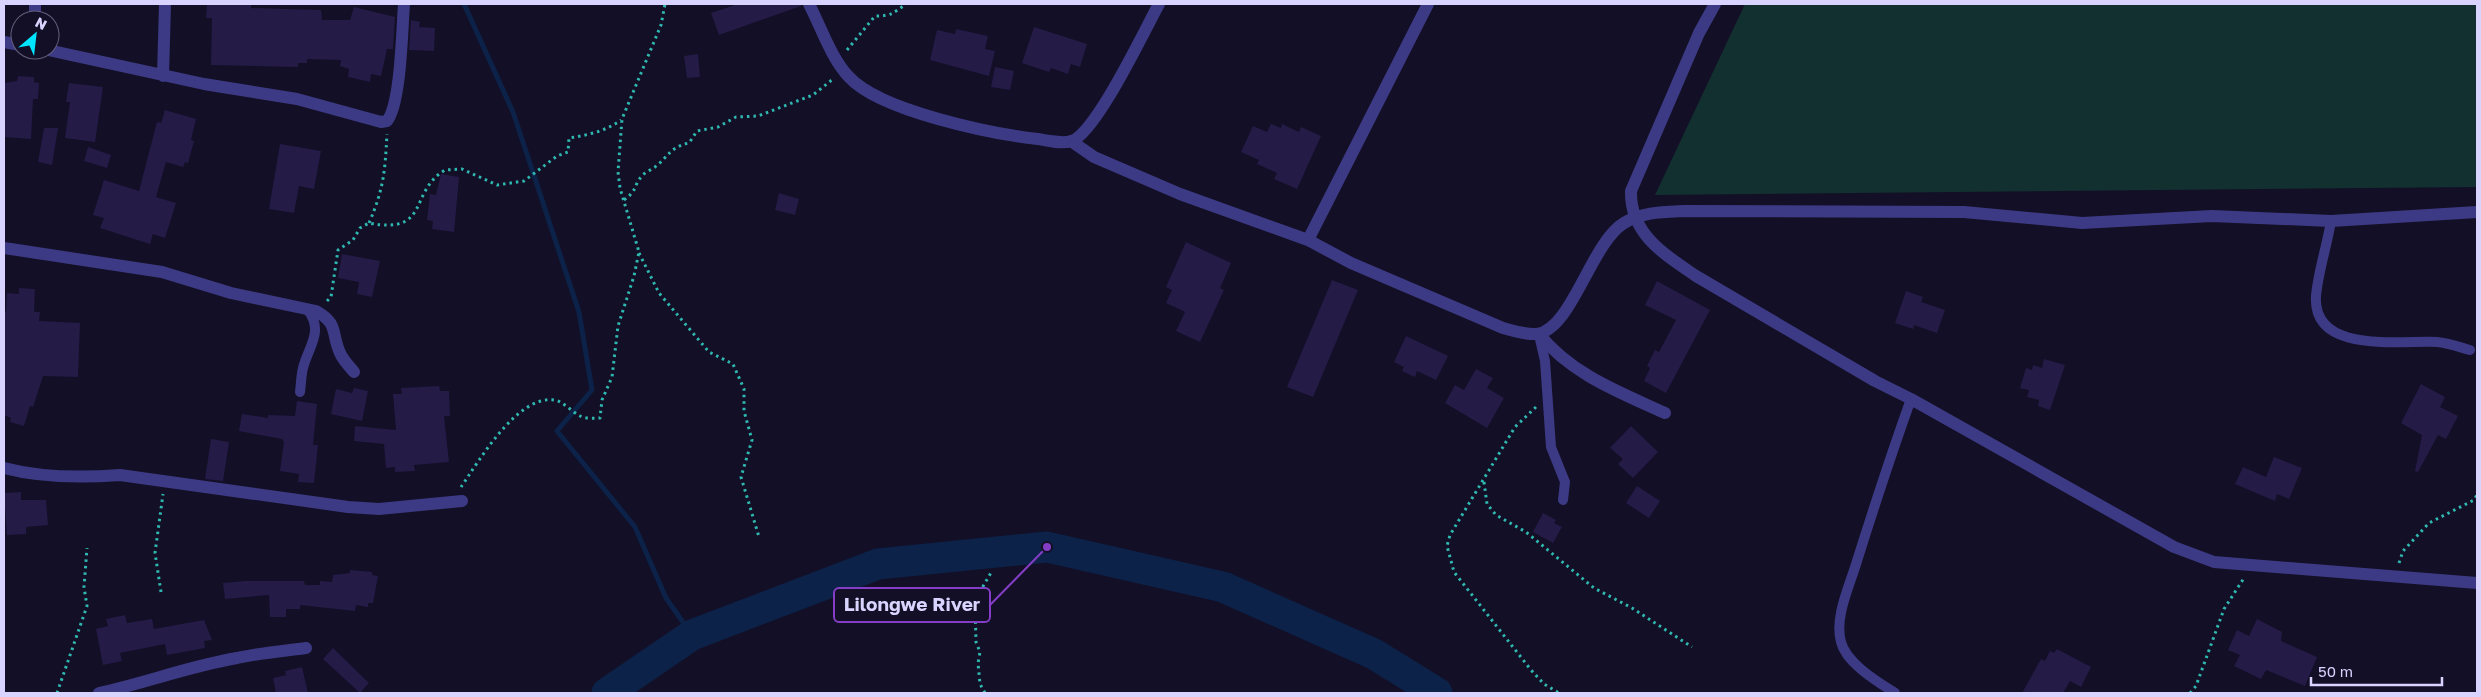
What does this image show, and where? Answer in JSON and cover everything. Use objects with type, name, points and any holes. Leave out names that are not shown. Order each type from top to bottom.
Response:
[{"type":"street","points":[[163,76],[165,4]]},
{"type":"street","points":[[60,53],[163,76],[297,99],[381,122],[387,121],[392,115],[397,91],[404,4]]},
{"type":"street","points":[[809,4],[840,66],[860,87],[903,108],[997,134],[1057,142],[1072,141],[1090,124],[1158,4]]},
{"type":"street","points":[[1308,240],[1428,4]]},
{"type":"street","points":[[1715,4],[1699,33],[1631,190],[1631,206],[1634,218],[1658,249],[1696,276],[1875,381],[1911,398],[2174,548],[2214,562],[2477,583]]},
{"type":"street","points":[[1072,141],[1094,157],[1180,194],[1308,240],[1351,263],[1503,328],[1520,333],[1539,334],[1552,325],[1566,311],[1593,260],[1612,234],[1622,224],[1634,218],[1650,214],[1684,211],[1784,213],[1964,212],[2082,223],[2212,216],[2332,221],[2477,212]]},
{"type":"street","points":[[4,248],[162,272],[231,293],[311,310],[324,316],[334,327],[340,353],[354,372]]},
{"type":"street","points":[[1539,334],[1552,350],[1574,368],[1665,413]]},
{"type":"street","points":[[4,468],[30,475],[90,477],[120,474],[348,507],[379,509],[462,501]]},
{"type":"street","points":[[99,693],[145,683],[173,673],[236,658],[306,648]]},
{"type":"lane","points":[[2332,221],[2316,298],[2320,317],[2332,330],[2349,339],[2373,343],[2438,342],[2470,350]]},
{"type":"lane","points":[[300,392],[303,367],[314,345],[314,317],[311,310]]},
{"type":"lane","points":[[1539,334],[1545,360],[1551,447],[1565,482],[1563,500]]},
{"type":"lane","points":[[1895,693],[1868,675],[1849,657],[1841,644],[1839,630],[1843,607],[1883,477],[1911,398]]},
{"type":"path","points":[[664,4],[661,25],[622,119],[618,172],[638,252],[658,293],[709,352],[733,364],[744,389],[744,411],[752,440],[742,477],[759,538]]},
{"type":"path","points":[[624,200],[634,193],[641,176],[657,166],[668,153],[680,145],[689,143],[697,131],[718,127],[736,117],[758,116],[813,95],[831,82],[847,50],[875,16],[888,16],[897,12],[906,4]]},
{"type":"path","points":[[368,223],[390,227],[409,219],[422,202],[428,184],[445,170],[462,169],[497,185],[524,181],[544,164],[568,152],[569,138],[589,135],[612,126],[622,119]]},
{"type":"path","points":[[311,310],[332,296],[338,250],[353,240],[360,228],[368,223],[381,195],[385,169],[387,121]]},
{"type":"path","points":[[462,501],[460,487],[500,432],[524,409],[544,400],[556,400],[582,417],[600,418],[602,400],[612,377],[618,326],[634,276],[638,252]]},
{"type":"path","points":[[1546,392],[1540,404],[1515,427],[1484,481],[1450,534],[1446,546],[1454,572],[1531,670],[1544,684],[1559,693]]},
{"type":"path","points":[[161,592],[155,553],[165,481]]},
{"type":"path","points":[[1484,481],[1487,504],[1496,515],[1526,532],[1594,588],[1632,608],[1692,647]]},
{"type":"path","points":[[2394,576],[2404,551],[2429,523],[2474,500],[2477,495]]},
{"type":"path","points":[[56,693],[87,606],[84,587],[87,548]]},
{"type":"path","points":[[2190,693],[2196,686],[2224,609],[2252,565]]},
{"type":"path","points":[[985,693],[980,684],[978,663],[980,652],[976,642],[975,600],[992,572]]},
{"type":"green space","points":[[1745,4],[2477,4],[2477,187],[1655,195]]},
{"type":"building","points":[[207,4],[251,4],[251,8],[321,10],[322,20],[350,20],[354,7],[395,17],[393,49],[387,49],[381,76],[371,74],[370,82],[348,77],[349,69],[340,66],[341,60],[307,59],[307,63],[298,63],[298,67],[211,65],[212,18],[206,18]]},
{"type":"building","points":[[738,4],[801,4],[801,6],[719,35],[711,13]]},
{"type":"building","points":[[411,20],[420,22],[419,27],[435,28],[434,51],[409,50]]},
{"type":"building","points":[[1034,27],[1087,44],[1080,67],[1071,64],[1068,74],[1051,68],[1049,72],[1022,63]]},
{"type":"building","points":[[956,29],[988,36],[985,49],[995,51],[989,76],[930,60],[937,30],[955,34]]},
{"type":"building","points":[[698,54],[700,77],[687,78],[684,56]]},
{"type":"building","points":[[995,67],[1014,71],[1010,90],[991,87]]},
{"type":"building","points":[[18,76],[34,77],[34,82],[39,83],[38,99],[33,99],[31,139],[4,137],[4,83],[17,81]]},
{"type":"building","points":[[69,83],[103,87],[95,142],[65,138],[70,102],[66,102]]},
{"type":"building","points":[[165,110],[196,119],[191,140],[194,141],[188,163],[185,162],[183,167],[166,162],[156,197],[176,203],[165,238],[153,234],[150,244],[100,228],[104,218],[93,215],[104,180],[139,191],[157,122],[161,123]]},
{"type":"building","points":[[1271,124],[1281,128],[1282,124],[1299,132],[1301,127],[1321,136],[1297,189],[1274,179],[1277,173],[1257,164],[1259,160],[1241,152],[1253,126],[1267,132]]},
{"type":"building","points":[[44,128],[58,128],[52,165],[38,162]]},
{"type":"building","points":[[280,144],[321,151],[314,189],[299,186],[294,213],[269,209]]},
{"type":"building","points":[[88,147],[111,155],[107,168],[84,161]]},
{"type":"building","points":[[441,174],[459,177],[454,232],[432,229],[433,221],[427,220],[430,194],[436,195]]},
{"type":"building","points":[[779,193],[799,199],[795,215],[775,210]]},
{"type":"building","points":[[1186,242],[1231,263],[1220,288],[1224,290],[1200,342],[1176,331],[1185,312],[1166,303],[1172,290],[1166,287]]},
{"type":"building","points":[[342,254],[380,261],[372,297],[357,294],[359,282],[338,278]]},
{"type":"building","points":[[1332,280],[1358,290],[1313,397],[1287,387]]},
{"type":"building","points":[[1657,281],[1710,310],[1666,393],[1644,381],[1650,368],[1647,366],[1655,350],[1659,352],[1676,320],[1645,305]]},
{"type":"building","points":[[19,288],[35,289],[34,312],[40,312],[39,321],[80,323],[78,377],[43,376],[33,407],[30,406],[24,426],[10,422],[11,418],[4,415],[4,312],[6,312],[7,293],[19,294]]},
{"type":"building","points":[[1906,291],[1923,297],[1921,302],[1945,310],[1937,333],[1914,325],[1913,329],[1895,323]]},
{"type":"building","points":[[1406,336],[1448,356],[1436,380],[1417,371],[1415,377],[1402,371],[1404,367],[1394,362]]},
{"type":"building","points":[[2044,359],[2065,365],[2050,410],[2038,406],[2039,400],[2027,397],[2029,390],[2020,388],[2026,368],[2032,370],[2033,365],[2042,368]]},
{"type":"building","points":[[1476,369],[1493,378],[1487,388],[1504,398],[1487,428],[1445,403],[1455,385],[1464,390]]},
{"type":"building","points":[[2421,384],[2445,397],[2440,407],[2458,416],[2446,439],[2438,435],[2418,472],[2415,471],[2422,435],[2401,423]]},
{"type":"building","points":[[439,386],[440,391],[449,391],[450,416],[444,416],[449,462],[414,465],[415,471],[395,472],[395,467],[386,468],[384,444],[354,441],[355,426],[396,430],[393,394],[402,394],[401,388]]},
{"type":"building","points":[[354,388],[368,391],[362,421],[331,414],[336,389],[352,393]]},
{"type":"building","points":[[297,401],[317,404],[313,445],[318,445],[314,483],[298,482],[299,474],[280,471],[284,442],[282,439],[239,431],[242,414],[268,418],[268,415],[295,416]]},
{"type":"building","points":[[1631,426],[1658,452],[1633,478],[1618,464],[1623,459],[1610,448]]},
{"type":"building","points":[[211,439],[229,442],[223,481],[205,479]]},
{"type":"building","points":[[2274,457],[2302,468],[2289,499],[2277,494],[2275,501],[2235,484],[2243,467],[2266,477]]},
{"type":"building","points":[[1637,486],[1660,501],[1649,518],[1626,503]]},
{"type":"building","points":[[21,492],[21,500],[46,500],[48,525],[26,527],[26,534],[7,535],[4,493]]},
{"type":"building","points":[[1543,513],[1556,520],[1554,523],[1562,527],[1553,543],[1533,532]]},
{"type":"building","points":[[350,570],[372,572],[372,575],[378,576],[373,603],[368,603],[368,607],[356,605],[355,611],[300,605],[300,609],[286,609],[286,617],[270,617],[269,595],[225,599],[223,583],[304,581],[305,585],[320,585],[320,581],[332,582],[333,575],[350,573]]},
{"type":"building","points":[[125,615],[127,623],[152,619],[154,629],[204,620],[212,640],[204,641],[205,648],[167,655],[165,644],[120,653],[122,661],[103,665],[96,629],[108,626],[106,619]]},
{"type":"building","points":[[2257,619],[2282,632],[2281,641],[2317,657],[2305,686],[2266,670],[2261,679],[2234,666],[2240,655],[2228,650],[2237,630],[2249,636]]},
{"type":"building","points":[[333,648],[369,683],[360,693],[323,659]]},
{"type":"building","points":[[2057,649],[2091,667],[2081,687],[2070,681],[2063,693],[2022,693],[2041,659],[2045,661],[2050,651],[2054,653]]},
{"type":"building","points":[[302,667],[308,693],[276,693],[273,678],[286,675],[285,671]]},
{"type":"waterway","points":[[464,4],[513,112],[579,312],[592,390],[557,431],[635,527],[666,598],[692,635]]},
{"type":"waterway","points":[[607,693],[692,635],[878,564],[1047,547],[1223,587],[1374,654],[1437,693]]},
{"type":"place","name":"Lilongwe River","points":[[1047,547]]}]
